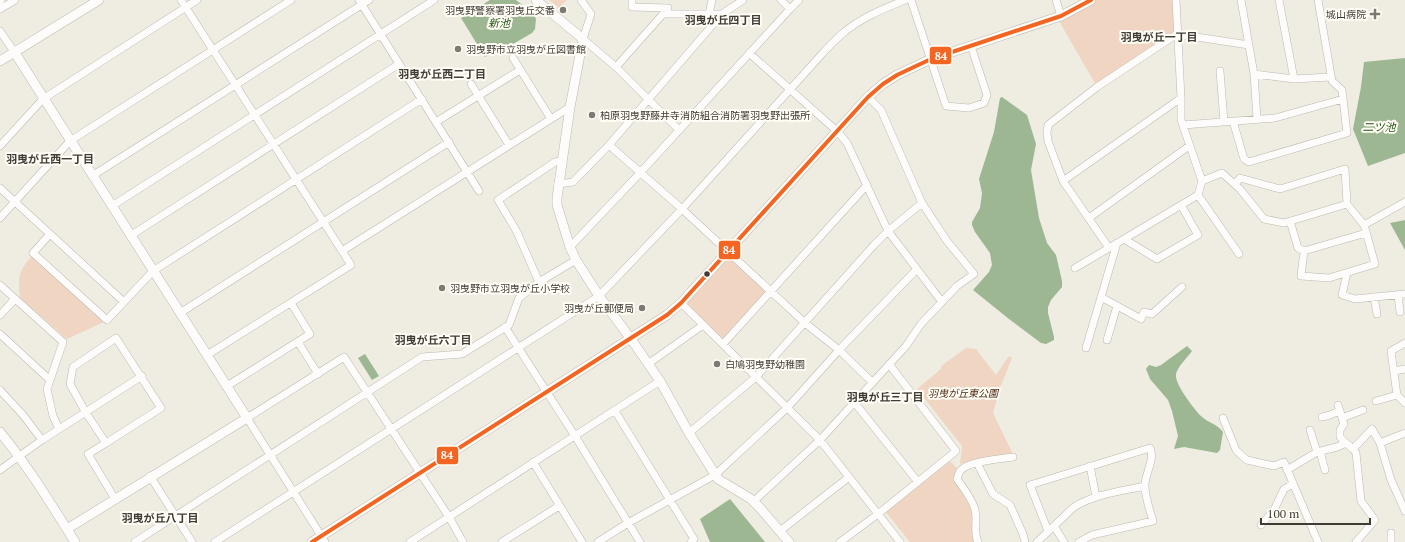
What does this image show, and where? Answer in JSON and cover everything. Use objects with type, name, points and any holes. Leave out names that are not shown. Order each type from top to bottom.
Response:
[{"type":"street","points":[[0,9],[15,0]]},
{"type":"street","points":[[0,61],[99,0]]},
{"type":"street","points":[[181,0],[351,265],[207,355]]},
{"type":"street","points":[[0,146],[43,99],[197,0]]},
{"type":"street","points":[[0,218],[70,141],[291,0]]},
{"type":"street","points":[[92,176],[236,86],[360,2],[369,0]]},
{"type":"street","points":[[112,206],[434,0]]},
{"type":"street","points":[[536,0],[616,67],[679,130]]},
{"type":"street","points":[[581,0],[592,14],[583,39],[570,107],[561,161],[557,205],[570,247],[576,260],[599,296],[631,339],[660,382],[689,434],[715,475],[718,479],[754,502],[789,542]]},
{"type":"street","points":[[632,0],[632,7],[722,14]]},
{"type":"street","points":[[668,0],[668,11]]},
{"type":"street","points":[[709,14],[712,0]]},
{"type":"street","points":[[558,184],[573,182],[609,145],[722,14],[743,0]]},
{"type":"street","points":[[781,0],[790,8]]},
{"type":"street","points":[[570,247],[799,0]]},
{"type":"street","points":[[215,542],[599,296],[682,210],[790,88],[842,34],[858,22],[882,9],[905,0]]},
{"type":"street","points":[[911,0],[932,59],[946,106],[969,108],[984,103],[987,95],[972,46]]},
{"type":"street","points":[[1056,0],[1061,16]]},
{"type":"street","points":[[312,542],[323,539],[420,473],[667,315],[681,303],[838,132],[868,97],[883,84],[897,75],[932,59],[1061,16],[1091,0]]},
{"type":"street","points":[[1075,268],[1198,195],[1202,180],[1181,120],[1181,98],[1176,34],[1176,0]]},
{"type":"street","points":[[1241,0],[1254,74],[1257,119]]},
{"type":"street","points":[[1279,0],[1294,79]]},
{"type":"street","points":[[1233,121],[1244,159],[1250,162],[1347,133],[1342,90],[1332,81],[1318,0]]},
{"type":"street","points":[[360,2],[479,191]]},
{"type":"street","points":[[616,67],[663,14],[668,11]]},
{"type":"street","points":[[0,31],[323,539]]},
{"type":"street","points":[[1109,248],[1063,181],[1048,141],[1048,125],[1097,87],[1176,34],[1248,45]]},
{"type":"street","points":[[749,53],[790,88],[848,143],[888,231],[942,302]]},
{"type":"street","points":[[513,58],[551,119]]},
{"type":"street","points":[[130,236],[399,64]]},
{"type":"street","points":[[436,122],[520,70]]},
{"type":"street","points":[[1220,71],[1224,122]]},
{"type":"street","points":[[1254,74],[1294,79],[1331,77]]},
{"type":"street","points":[[471,84],[509,145]]},
{"type":"street","points":[[754,502],[820,440],[906,346],[922,324],[942,302],[957,286],[974,274],[947,241],[922,203],[881,110],[868,97]]},
{"type":"street","points":[[1063,181],[1181,98]]},
{"type":"street","points":[[50,234],[33,253],[107,320],[153,271],[422,99]]},
{"type":"street","points":[[1182,125],[1275,118],[1343,99]]},
{"type":"street","points":[[342,251],[570,107]]},
{"type":"street","points":[[180,313],[449,142]]},
{"type":"street","points":[[609,145],[805,323],[839,350],[872,382]]},
{"type":"street","points":[[1089,218],[1189,146]]},
{"type":"street","points":[[538,282],[517,232],[498,200],[555,162],[561,161]]},
{"type":"street","points":[[1235,184],[1240,178],[1280,189],[1345,169],[1347,204],[1365,229],[1375,264],[1329,278],[1301,276],[1304,251]]},
{"type":"street","points":[[1202,180],[1222,173],[1235,184],[1264,219],[1284,223],[1347,204]]},
{"type":"street","points":[[723,344],[867,185]]},
{"type":"street","points":[[0,188],[124,302]]},
{"type":"street","points":[[1198,195],[1239,254]]},
{"type":"street","points":[[1290,221],[1298,248],[1304,251],[1365,229],[1405,202]]},
{"type":"street","points":[[689,434],[756,377],[888,231],[922,203]]},
{"type":"street","points":[[1124,239],[1157,259],[1198,235],[1181,205]]},
{"type":"street","points":[[1086,348],[1117,243]]},
{"type":"street","points":[[135,542],[422,357],[462,354],[509,325],[518,298],[538,282],[576,260]]},
{"type":"street","points":[[598,542],[669,499],[715,475],[787,408],[839,350],[917,269]]},
{"type":"street","points":[[1347,273],[1342,296],[1355,299],[1401,294],[1400,312]]},
{"type":"street","points":[[0,285],[63,342],[47,388],[52,416],[59,429]]},
{"type":"street","points":[[1101,297],[1141,319],[1144,312],[1152,314],[1182,287]]},
{"type":"street","points":[[1374,297],[1377,314]]},
{"type":"street","points":[[0,315],[15,299]]},
{"type":"street","points":[[227,386],[310,334],[291,303]]},
{"type":"street","points":[[681,303],[820,440],[900,542]]},
{"type":"street","points":[[1107,340],[1117,306]]},
{"type":"street","points":[[648,364],[703,325]]},
{"type":"street","points":[[505,327],[575,436],[640,542]]},
{"type":"street","points":[[0,334],[50,380]]},
{"type":"street","points":[[106,443],[70,384],[73,367],[116,338],[142,376],[161,408],[106,443],[88,454],[115,498]]},
{"type":"street","points":[[298,342],[318,374]]},
{"type":"street","points":[[1405,343],[1392,351],[1397,395],[1405,403]]},
{"type":"street","points":[[67,529],[150,476],[247,418],[344,357],[449,517],[463,542]]},
{"type":"street","points":[[840,542],[878,514],[956,451],[889,364]]},
{"type":"street","points":[[1394,371],[1405,369]]},
{"type":"street","points":[[0,470],[42,440],[142,376]]},
{"type":"street","points":[[412,541],[660,382]]},
{"type":"street","points":[[0,390],[23,415],[42,440]]},
{"type":"street","points":[[1376,401],[1397,395]]},
{"type":"street","points":[[854,402],[918,482]]},
{"type":"street","points":[[1322,417],[1340,411],[1363,410]]},
{"type":"street","points":[[615,411],[694,539],[691,542]]},
{"type":"street","points":[[1340,411],[1344,424],[1340,430],[1340,437],[1356,453],[1361,501],[1375,520],[1356,542]]},
{"type":"street","points":[[1224,418],[1236,450],[1247,460],[1274,466],[1284,462],[1318,542]]},
{"type":"street","points":[[1353,449],[1372,429],[1380,443],[1391,480],[1405,511]]},
{"type":"street","points":[[1310,430],[1325,470]]},
{"type":"street","points":[[0,432],[44,492],[75,542]]},
{"type":"street","points":[[1380,443],[1405,433]]},
{"type":"street","points":[[1287,470],[1318,452],[1346,443]]},
{"type":"street","points":[[1064,542],[1051,528],[1030,485],[1150,448],[1153,455],[1145,486],[1153,521],[1092,535],[1079,542]]},
{"type":"street","points":[[978,542],[975,535],[975,508],[957,479],[960,471],[966,466],[977,463],[1013,457]]},
{"type":"street","points":[[534,462],[559,506],[582,542]]},
{"type":"street","points":[[977,463],[993,494],[1010,505],[1025,542]]},
{"type":"street","points":[[1090,466],[1096,497]]},
{"type":"street","points":[[150,476],[192,542]]},
{"type":"street","points":[[780,531],[849,477]]},
{"type":"street","points":[[1261,525],[1274,510],[1284,489],[1293,484]]},
{"type":"street","points":[[1037,542],[1074,507],[1096,497],[1145,486]]},
{"type":"street","points":[[502,542],[559,506]]},
{"type":"street","points":[[1391,533],[1391,542]]},
{"type":"green space","points":[[549,0],[567,0],[559,8]]},
{"type":"green space","points":[[1096,0],[1173,0],[1174,32],[1097,87],[1059,21]]},
{"type":"green space","points":[[32,256],[104,322],[67,339],[20,298],[20,275],[27,261]]},
{"type":"green space","points":[[728,256],[767,291],[723,340],[686,303]]},
{"type":"green space","name":"羽曳が丘東公園","points":[[966,348],[976,349],[996,375],[1009,356],[1012,358],[1000,388],[993,413],[1013,454],[960,464],[962,446],[917,389],[941,369],[941,366]]},
{"type":"green space","points":[[950,461],[957,468],[954,480],[972,510],[972,535],[975,542],[910,542],[885,511]]},
{"type":"water","name":"新池","points":[[490,0],[516,0],[533,13],[536,19],[535,29],[532,33],[513,44],[500,47],[485,57],[461,18]]},
{"type":"water","name":"二ツ池","points":[[1405,58],[1405,153],[1368,166],[1353,129],[1364,62]]},
{"type":"water","points":[[1002,97],[1027,115],[1036,144],[1031,170],[1039,218],[1047,243],[1056,255],[1062,281],[1062,287],[1051,300],[1048,307],[1054,340],[1046,344],[1041,343],[973,290],[989,272],[992,265],[990,253],[975,232],[972,222],[980,208],[982,193],[979,179],[994,132],[1000,98]]},
{"type":"water","points":[[1405,220],[1405,250],[1390,223]]},
{"type":"water","points":[[1187,346],[1192,351],[1179,368],[1176,378],[1185,396],[1198,413],[1223,432],[1220,450],[1217,453],[1184,447],[1174,449],[1178,436],[1172,411],[1168,400],[1150,379],[1146,369],[1149,365],[1156,367],[1161,365]]},
{"type":"water","points":[[365,354],[379,376],[372,380],[358,358]]},
{"type":"water","points":[[730,499],[765,542],[710,542],[700,519]]},
{"type":"transit line","name":"84","points":[[312,542],[667,315],[681,303],[868,97],[883,84],[897,75],[931,59],[1061,16],[1091,0]]},
{"type":"place","name":"羽曳野警察署羽曳丘交番","points":[[563,10]]},
{"type":"place","name":"城山病院","points":[[1375,14]]},
{"type":"place","name":"羽曳野市立羽曳が丘図書館","points":[[458,49]]},
{"type":"place","name":"柏原羽曳野藤井寺消防組合消防署羽曳野出張所","points":[[592,115]]},
{"type":"place","name":"羽曳野市立羽曳が丘小学校","points":[[442,288]]},
{"type":"place","name":"羽曳が丘郵便局","points":[[642,308]]},
{"type":"place","name":"白鳩羽曳野幼稚園","points":[[717,364]]},
{"type":"district","name":"羽曳が丘四丁目","points":[[723,20]]},
{"type":"district","name":"羽曳が丘一丁目","points":[[1159,37]]},
{"type":"district","name":"羽曳が丘西二丁目","points":[[442,74]]},
{"type":"district","name":"羽曳が丘西一丁目","points":[[50,159]]},
{"type":"district","name":"羽曳が丘六丁目","points":[[433,340]]},
{"type":"district","name":"羽曳が丘三丁目","points":[[885,397]]},
{"type":"district","name":"羽曳が丘八丁目","points":[[160,518]]}]
